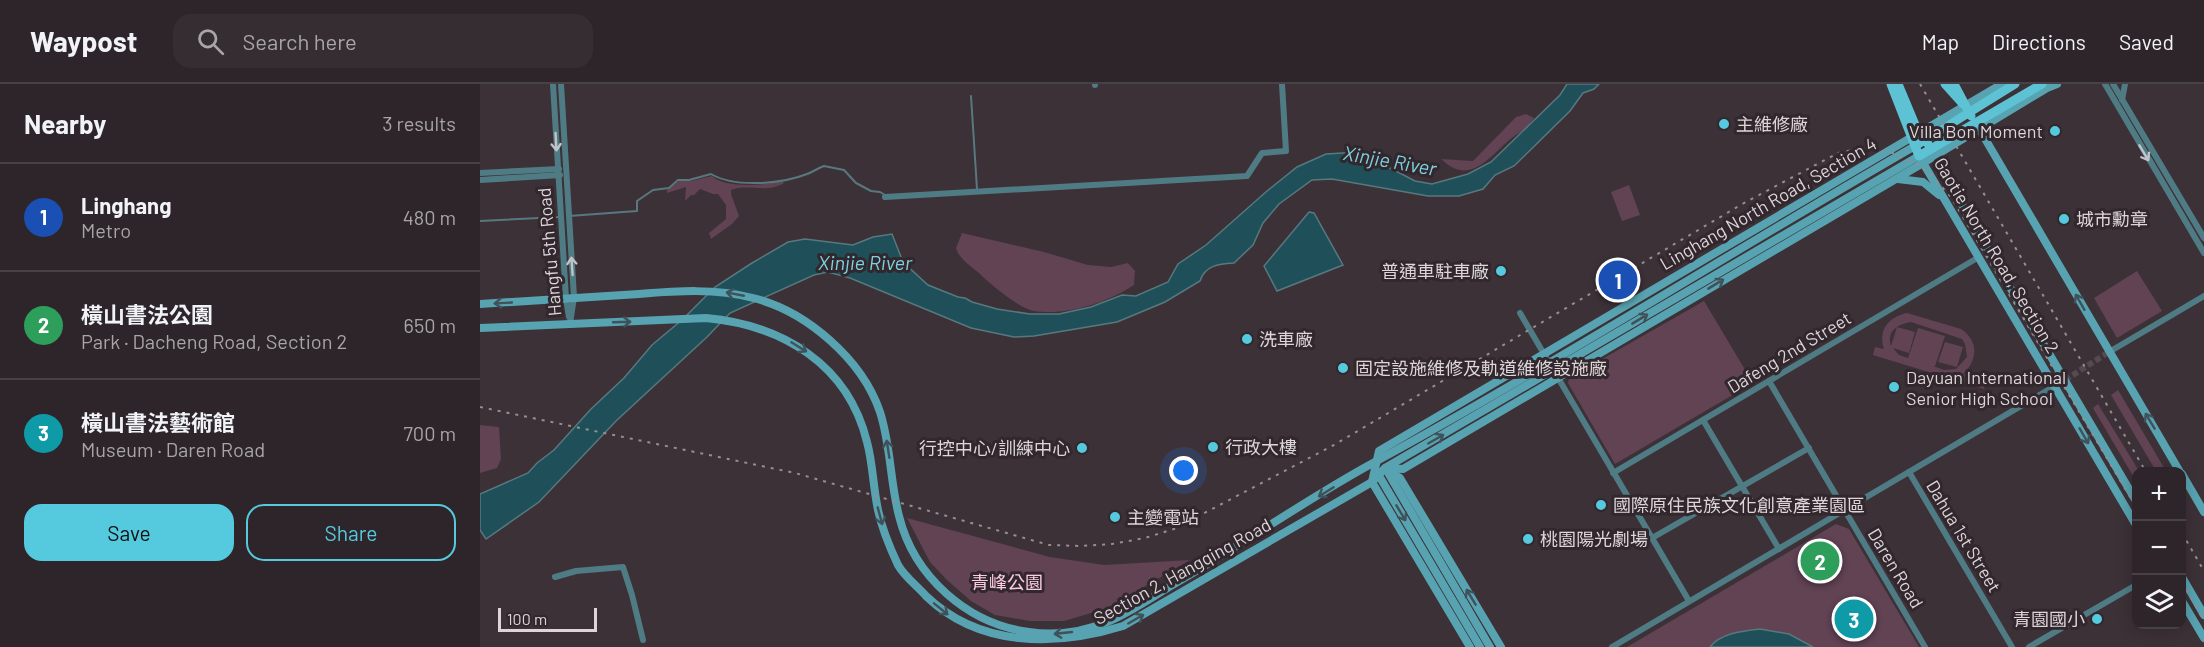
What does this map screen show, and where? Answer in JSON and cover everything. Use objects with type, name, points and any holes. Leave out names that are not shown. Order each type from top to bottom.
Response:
[{"type":"main road","points":[[1891,84],[1921,160]]},
{"type":"main road","points":[[1898,84],[1916,128],[1933,152]]},
{"type":"main road","points":[[1945,84],[1967,109]]},
{"type":"main road","points":[[1954,84],[1960,91],[1976,125]]},
{"type":"main road","name":"Linghang North Road, Section 4","points":[[1913,142],[1967,109],[2015,84]]},
{"type":"main road","name":"Linghang North Road, Section 4","points":[[1921,160],[2042,84]]},
{"type":"street","name":"Hangfu 5th Road","points":[[553,84],[561,217],[570,298]]},
{"type":"street","name":"Hangfu 5th Road","points":[[561,84],[570,324]]},
{"type":"street","points":[[885,197],[1246,176],[1262,153],[1286,151],[1281,84]]},
{"type":"street","points":[[1967,109],[2002,84]]},
{"type":"street","points":[[2057,84],[2047,87],[1976,125],[2177,467]]},
{"type":"street","points":[[2105,84],[2204,253]]},
{"type":"street","points":[[2113,84],[2204,238]]},
{"type":"street","points":[[2122,101],[2126,84]]},
{"type":"street","name":"Linghang North Road, Section 4","points":[[1376,461],[1913,142]]},
{"type":"street","name":"Gaotie North Road, Section 2","points":[[1933,152],[2132,494]]},
{"type":"street","name":"Linghang North Road, Section 4","points":[[1371,482],[1386,468],[1555,374],[1894,179],[1921,160]]},
{"type":"street","name":"Linghang North Road, Section 4","points":[[1402,473],[1555,374],[1742,258],[1921,160]]},
{"type":"street","name":"Gaotie North Road, Section 2","points":[[1921,160],[2134,521]]},
{"type":"street","points":[[480,180],[558,172]]},
{"type":"street","points":[[480,173],[566,172]]},
{"type":"street","points":[[1894,179],[1923,182],[1947,201]]},
{"type":"street","name":"Dafeng 2nd Street","points":[[1613,473],[1979,257]]},
{"type":"street","name":"Section 2, Hangqing Road","points":[[570,298],[687,291],[727,292],[756,298],[781,308],[826,337],[860,374],[873,395],[886,439],[898,515],[909,547],[920,563],[946,594],[971,613],[999,626],[1030,633],[1061,634],[1105,623],[1200,569],[1376,461]]},
{"type":"street","points":[[2109,352],[2204,296]]},
{"type":"street","points":[[480,304],[570,298]]},
{"type":"street","points":[[1520,313],[1689,602]]},
{"type":"street","name":"Section 2, Hangqing Road","points":[[570,324],[706,318],[746,324],[770,332],[802,348],[834,376],[859,416],[867,441],[878,509],[885,535],[900,568],[939,609],[965,627],[1021,645],[1061,645],[1108,634],[1371,482]]},
{"type":"street","points":[[480,328],[570,324]]},
{"type":"street","points":[[1612,647],[2066,380]]},
{"type":"street","name":"Daren Road","points":[[1769,381],[1926,647]]},
{"type":"street","points":[[1703,420],[1779,549]]},
{"type":"street","points":[[1652,538],[1809,448]]},
{"type":"street","points":[[1376,461],[1386,468],[1402,473],[1501,647]]},
{"type":"street","points":[[1376,461],[1379,476],[1480,647]]},
{"type":"street","points":[[1376,461],[1371,482],[1470,647]]},
{"type":"street","points":[[1386,468],[1491,647]]},
{"type":"street","name":"Dahua 1st Street","points":[[1909,472],[2012,647]]},
{"type":"street","points":[[2186,481],[2204,512]]},
{"type":"street","points":[[555,577],[576,571],[623,567],[643,640]]},
{"type":"street","points":[[2186,585],[2204,615]]},
{"type":"street","points":[[2029,647],[2132,587]]},
{"type":"street","points":[[2186,609],[2204,638]]},
{"type":"green space","points":[[1526,114],[1534,118],[1480,166],[1471,170],[1462,170],[1452,167],[1441,159],[1473,161],[1516,117]]},
{"type":"green space","points":[[712,176],[726,183],[736,184],[756,185],[782,181],[784,183],[771,188],[731,190],[739,216],[711,239],[709,233],[726,219],[726,205],[718,194],[700,189],[685,201],[686,187],[667,193],[667,190],[679,181]]},
{"type":"green space","points":[[1629,185],[1640,215],[1622,221],[1611,192]]},
{"type":"green space","points":[[962,233],[1088,265],[1111,267],[1128,263],[1135,271],[1134,285],[1086,307],[1059,312],[1033,311],[1005,295],[963,259],[956,248]]},
{"type":"green space","points":[[2137,271],[2162,311],[2117,338],[2094,298]]},
{"type":"green space","points":[[1704,301],[1753,383],[1615,464],[1568,383],[1569,378]]},
{"type":"green space","points":[[1907,313],[1961,329],[1967,334],[1973,345],[1974,357],[1963,374],[1986,381],[1984,389],[1873,355],[1875,347],[1884,349],[1882,336],[1886,325]],"holes":[[[1911,322],[1962,339],[1967,357],[1956,369],[1944,370],[1933,366],[1935,366],[1945,336],[1918,328],[1908,358],[1899,355],[1893,348],[1909,353],[1915,332],[1897,327]],[[1897,327],[1891,346],[1890,336]]]},
{"type":"green space","points":[[1945,342],[1963,347],[1957,367],[1938,362]]},
{"type":"green space","points":[[2118,390],[2164,467],[2154,467],[2111,395]]},
{"type":"green space","points":[[2098,404],[2137,467],[2132,467],[2132,474],[2093,408]]},
{"type":"green space","points":[[480,425],[499,427],[501,459],[497,468],[480,473]]},
{"type":"green space","name":"青峰公園","points":[[907,518],[1050,557],[1104,565],[1190,560],[1108,608],[1064,621],[1030,621],[995,615],[971,601],[930,562]]},
{"type":"green space","points":[[1836,524],[1849,529],[1919,647],[1627,647]]},
{"type":"water","name":"Xinjie River","points":[[1567,84],[1599,84],[1594,89],[1583,93],[1570,111],[1514,166],[1495,175],[1483,189],[1459,196],[1428,196],[1332,179],[1312,180],[1279,204],[1263,223],[1253,245],[1234,263],[1213,266],[1205,272],[1200,281],[1165,302],[1117,322],[1034,336],[1014,337],[971,328],[850,278],[828,272],[814,275],[730,313],[616,421],[539,502],[486,539],[480,530],[480,494],[528,473],[554,450],[591,409],[624,378],[652,345],[683,319],[715,287],[788,242],[805,239],[853,245],[873,237],[892,234],[903,262],[928,285],[997,309],[1030,314],[1059,314],[1091,307],[1122,295],[1136,296],[1168,282],[1178,264],[1206,245],[1267,191],[1297,167],[1326,154],[1359,152],[1415,181],[1432,184],[1468,174],[1491,162],[1560,95]]},
{"type":"water","points":[[1309,212],[1314,213],[1343,265],[1277,291],[1264,266]]},
{"type":"water","points":[[1760,629],[1789,634],[1813,647],[1710,647],[1726,636]]},
{"type":"waterway","points":[[971,96],[977,189]]},
{"type":"waterway","points":[[569,216],[637,211],[637,201],[653,190],[669,188],[678,180],[689,180],[711,174],[745,183],[772,182],[797,177],[824,166],[844,170],[856,183],[885,195]]},
{"type":"waterway","points":[[480,221],[560,217]]},
{"type":"tunnel","points":[[2065,380],[2109,352]]},
{"type":"railway","points":[[1920,84],[2143,467]]},
{"type":"railway","points":[[480,407],[795,473],[1049,545],[1112,544],[1145,538],[1174,529],[1334,445],[1744,203],[1838,153],[1862,148],[1893,153],[1916,164],[1931,175],[1951,197],[2132,500]]},
{"type":"railway","points":[[2186,540],[2204,571]]},
{"type":"railway","points":[[2186,589],[2204,621]]},
{"type":"place","name":"主維修廠","points":[[1724,124]]},
{"type":"place","name":"Villa Bon Moment","points":[[2055,131]]},
{"type":"place","name":"城市勳章","points":[[2064,219]]},
{"type":"place","name":"普通車駐車廠","points":[[1501,271]]},
{"type":"place","name":"Linghang","points":[[1618,280]]},
{"type":"place","name":"洗車廠","points":[[1247,339]]},
{"type":"place","name":"固定設施維修及軌道維修設施廠","points":[[1343,368]]},
{"type":"place","name":"Dayuan International Senior High School","points":[[1894,387]]},
{"type":"place","name":"行政大樓","points":[[1213,447]]},
{"type":"place","name":"行控中心/訓練中心","points":[[1082,448]]},
{"type":"place","name":"國際原住民族文化創意產業園區","points":[[1601,505]]},
{"type":"place","name":"主變電站","points":[[1115,517]]},
{"type":"place","name":"桃園陽光劇場","points":[[1528,539]]},
{"type":"place","name":"橫山書法公園","points":[[1820,561]]},
{"type":"place","name":"橫山書法藝術館","points":[[1854,619]]},
{"type":"place","name":"青園國小","points":[[2097,619]]}]
